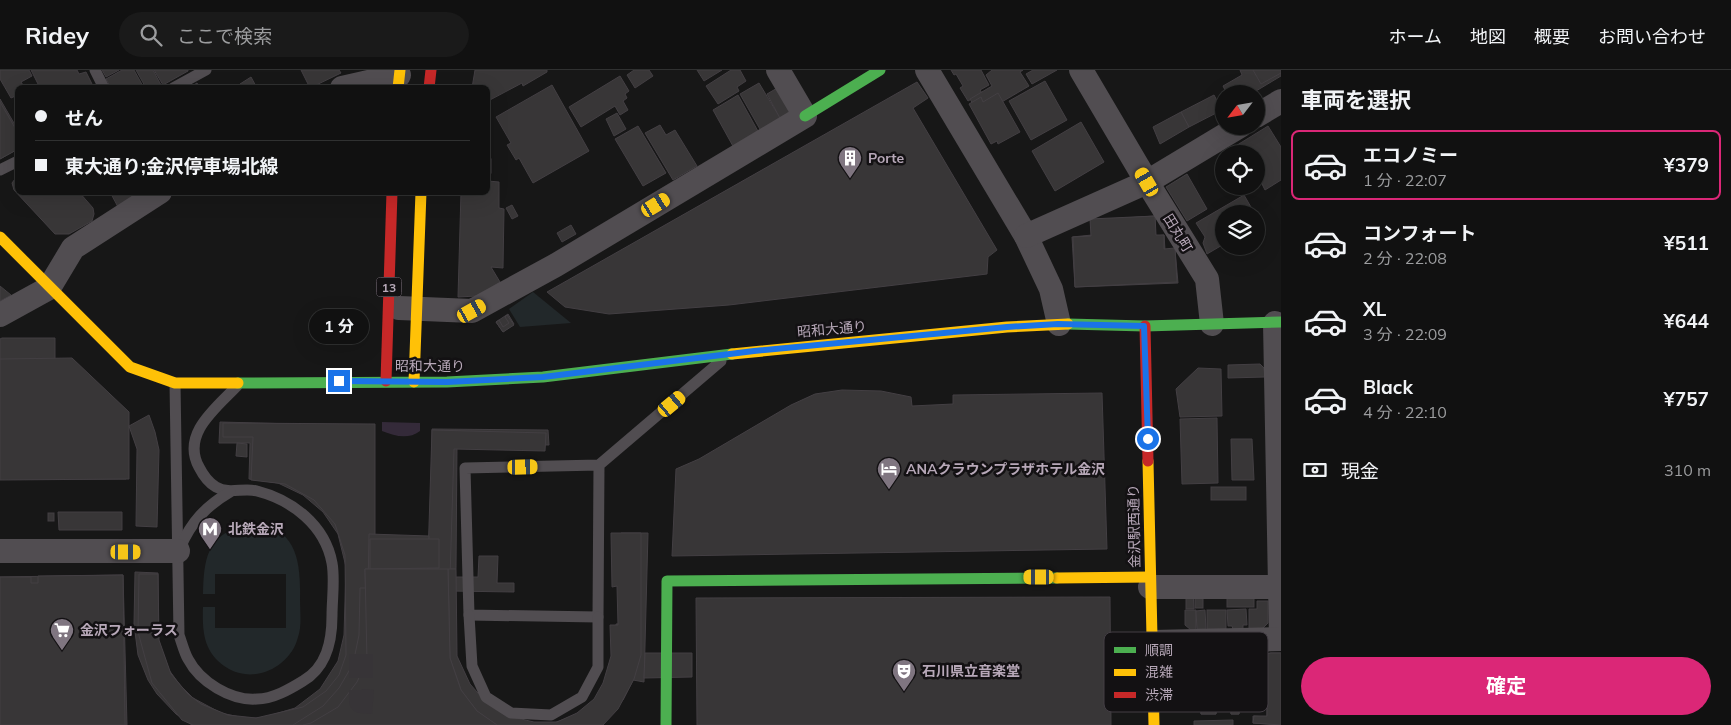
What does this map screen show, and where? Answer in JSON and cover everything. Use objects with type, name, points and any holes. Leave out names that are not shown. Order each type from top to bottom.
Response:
[{"type":"main road","points":[[429,85],[430,70]]},
{"type":"main road","points":[[805,116],[880,70]]},
{"type":"main road","name":"13","points":[[386,381],[392,195]]},
{"type":"main road","name":"13","points":[[414,382],[421,195]]},
{"type":"main road","points":[[0,237],[130,367],[175,383]]},
{"type":"main road","name":"昭和大通り","points":[[175,383],[414,382],[543,377],[730,354],[1058,324],[1144,326],[1278,322]]},
{"type":"main road","name":"金沢駅西通り","points":[[1144,326],[1152,632]]},
{"type":"main road","points":[[666,725],[667,581],[1150,582]]},
{"type":"main road","name":"金沢駅西通り","points":[[1154,712],[1154,725]]},
{"type":"street","points":[[389,307],[472,311],[556,265],[805,116],[778,70]]},
{"type":"street","points":[[927,70],[1026,236],[1052,289],[1058,324]]},
{"type":"street","name":"田丸町","points":[[1081,70],[1207,279],[1212,324]]},
{"type":"street","points":[[359,85],[399,78]]},
{"type":"street","points":[[1265,111],[1281,101]]},
{"type":"street","points":[[1026,236],[1147,182],[1225,135]]},
{"type":"street","points":[[0,315],[49,288],[73,248],[155,195]]},
{"type":"street","points":[[1268,639],[1281,639],[1278,322]]},
{"type":"street","points":[[0,551],[178,552]]},
{"type":"street","points":[[1150,582],[1280,587]]},
{"type":"lane","points":[[95,70],[102,85]]},
{"type":"lane","points":[[178,85],[206,70]]},
{"type":"lane","points":[[0,170],[15,162]]},
{"type":"lane","points":[[599,465],[598,667],[582,697],[551,715],[511,713],[486,696],[472,666],[465,468],[599,465],[730,354]]},
{"type":"lane","points":[[175,383],[179,634],[188,660],[204,680],[229,694],[257,700],[284,692],[306,680],[323,661],[332,640],[332,563],[321,534],[303,512],[279,498],[254,490],[230,492],[216,487],[204,476],[194,458],[194,440],[198,428],[240,382]]},
{"type":"lane","points":[[178,552],[187,531],[199,515],[213,502],[230,492]]},
{"type":"lane","points":[[469,615],[598,617]]},
{"type":"shaded area","points":[[533,292],[571,323],[520,327],[509,309]]},
{"type":"shaded area","points":[[382,422],[420,423],[420,431],[411,436],[397,436],[382,431]]},
{"type":"shaded area","points":[[245,525],[262,526],[275,530],[285,537],[292,546],[296,557],[300,584],[300,628],[294,647],[280,664],[271,670],[250,674],[239,673],[229,669],[214,657],[206,642],[203,626],[203,607],[215,607],[215,628],[286,628],[286,574],[215,574],[215,594],[203,594],[206,560],[210,550],[222,535],[232,529]]},
{"type":"building","points":[[0,70],[29,70],[32,76],[21,82],[23,85],[15,85],[15,96],[11,98],[0,79]]},
{"type":"building","points":[[31,70],[77,70],[79,74],[86,72],[92,85],[38,85]]},
{"type":"building","points":[[102,70],[119,70],[106,77]]},
{"type":"building","points":[[122,70],[134,70],[142,85],[109,85],[106,79]]},
{"type":"building","points":[[136,70],[153,70],[161,85],[144,85]]},
{"type":"building","points":[[154,70],[188,70],[188,71],[163,85]]},
{"type":"building","points":[[301,70],[339,70],[341,73],[316,85],[308,85]]},
{"type":"building","points":[[475,70],[547,70],[547,72],[523,86],[522,83],[490,100],[490,85],[472,85]]},
{"type":"building","points":[[634,70],[649,70],[653,76],[635,88],[627,75]]},
{"type":"building","points":[[697,70],[722,70],[704,81]]},
{"type":"building","points":[[731,70],[740,70],[746,81],[737,87],[739,91],[718,104],[706,86]]},
{"type":"building","points":[[951,70],[981,70],[989,85],[980,90],[982,93],[968,101],[960,88],[963,86],[956,74],[954,75]]},
{"type":"building","points":[[992,70],[1023,70],[1020,72],[1029,86],[1000,103],[1011,121],[990,133],[970,99],[992,86],[986,75]]},
{"type":"building","points":[[1033,70],[1057,70],[1032,84],[1026,74]]},
{"type":"building","points":[[1240,70],[1281,70],[1281,76],[1265,86],[1225,85],[1242,75]]},
{"type":"building","points":[[1253,70],[1281,70],[1281,73],[1261,84]]},
{"type":"building","points":[[620,76],[629,91],[625,94],[627,98],[623,101],[628,110],[620,115],[615,106],[581,127],[569,107]]},
{"type":"building","points":[[251,77],[255,85],[241,85]]},
{"type":"building","points":[[1045,81],[1067,120],[1031,140],[1009,101]]},
{"type":"building","name":"Porte","points":[[917,82],[928,98],[913,108],[997,250],[988,257],[987,274],[729,305],[609,314],[565,307],[547,292]]},
{"type":"building","points":[[759,83],[780,118],[761,131],[740,94]]},
{"type":"building","points":[[552,85],[589,151],[533,183],[519,158],[516,160],[507,145],[511,143],[496,117]]},
{"type":"building","points":[[779,87],[793,111],[780,118],[767,94]]},
{"type":"building","points":[[998,93],[1020,132],[998,144],[997,141],[991,144],[969,104],[981,97],[983,102]]},
{"type":"building","points":[[738,95],[759,133],[734,148],[713,110]]},
{"type":"building","points":[[1214,95],[1215,97],[1215,114],[1189,127],[1181,112]]},
{"type":"building","points":[[0,99],[15,125],[15,151],[0,159]]},
{"type":"building","points":[[0,102],[15,128],[15,151],[0,159]]},
{"type":"building","points":[[1181,112],[1189,127],[1160,144],[1153,127]]},
{"type":"building","points":[[617,113],[626,129],[614,136],[606,119]]},
{"type":"building","points":[[1081,122],[1104,162],[1055,191],[1032,151]]},
{"type":"building","points":[[660,125],[666,135],[675,130],[697,166],[673,180],[645,133]]},
{"type":"building","points":[[638,126],[666,173],[643,186],[615,139]]},
{"type":"building","points":[[1268,126],[1281,147],[1281,180],[1265,190],[1265,145],[1237,145],[1253,135],[1265,135],[1265,128]]},
{"type":"building","points":[[1187,174],[1207,209],[1187,221],[1166,187]]},
{"type":"building","points":[[15,179],[15,191],[14,190],[12,183]]},
{"type":"building","points":[[490,181],[499,182],[499,208],[504,209],[503,268],[491,267],[500,282],[477,296],[458,297],[461,195],[490,195]]},
{"type":"building","points":[[19,195],[82,195],[93,208],[92,221],[69,234],[55,234]]},
{"type":"building","points":[[112,195],[131,195],[133,199],[118,207]]},
{"type":"building","points":[[1244,195],[1250,205],[1227,205]]},
{"type":"building","points":[[512,205],[518,216],[512,219],[506,208]]},
{"type":"building","points":[[1215,212],[1215,249],[1207,254],[1203,243],[1205,237],[1196,223]]},
{"type":"building","points":[[1155,216],[1155,236],[1164,235],[1165,250],[1175,250],[1178,283],[1075,287],[1072,237],[1092,235],[1091,220]]},
{"type":"building","points":[[1155,216],[1156,235],[1164,235],[1164,249],[1175,248],[1177,282],[1075,287],[1073,237],[1091,236],[1090,219]]},
{"type":"building","points":[[571,225],[576,234],[562,242],[557,233]]},
{"type":"building","points":[[0,286],[11,295],[0,301]]},
{"type":"building","points":[[508,314],[514,324],[503,332],[496,322]]},
{"type":"building","points":[[507,315],[514,325],[503,332],[496,322],[499,320],[503,327],[509,323],[505,317]]},
{"type":"building","points":[[55,338],[55,360],[74,361],[128,414],[126,479],[0,479],[0,339]]},
{"type":"building","points":[[72,358],[129,412],[129,479],[0,480],[0,359]]},
{"type":"building","points":[[1260,364],[1264,368],[1265,377],[1228,378],[1228,365]]},
{"type":"building","points":[[1198,368],[1221,369],[1222,416],[1180,417],[1176,389]]},
{"type":"building","name":"ANAクラウンプラザホテル金沢","points":[[842,390],[881,391],[911,397],[912,406],[953,404],[953,395],[1102,393],[1107,549],[672,556],[676,469],[699,459],[791,405],[815,394]]},
{"type":"building","points":[[149,415],[159,450],[157,527],[136,526],[137,449],[129,426]]},
{"type":"building","points":[[1217,418],[1218,483],[1182,484],[1180,419]]},
{"type":"building","points":[[220,422],[372,426],[368,588],[360,588],[359,635],[356,655],[350,671],[335,694],[319,710],[293,725],[192,725],[176,714],[157,694],[148,680],[138,655],[134,624],[135,572],[158,573],[158,639],[169,670],[193,698],[221,713],[244,718],[262,718],[295,708],[320,689],[338,661],[344,635],[346,567],[338,534],[323,512],[303,495],[278,483],[249,479],[250,443],[219,443]]},
{"type":"building","points":[[223,423],[375,424],[375,539],[370,539],[370,569],[365,569],[367,661],[357,682],[338,707],[311,723],[303,725],[193,725],[182,720],[152,683],[138,632],[139,574],[158,574],[159,640],[171,674],[188,694],[201,704],[228,715],[256,718],[303,707],[326,691],[339,675],[346,655],[345,555],[335,524],[314,500],[285,484],[251,480],[253,437],[223,437]]},
{"type":"building","points":[[432,429],[548,430],[549,445],[457,444],[456,569],[439,568],[439,539],[432,539]]},
{"type":"building","points":[[432,430],[546,433],[545,451],[454,449],[450,577],[478,577],[479,556],[498,556],[497,583],[514,583],[514,592],[450,591],[450,647],[455,668],[471,693],[487,708],[502,717],[529,725],[487,725],[466,709],[447,684],[439,665],[435,644],[435,591],[427,590]]},
{"type":"building","points":[[1231,439],[1252,439],[1254,480],[1232,480]]},
{"type":"building","points":[[237,443],[247,444],[247,457],[236,456]]},
{"type":"building","points":[[1211,487],[1246,487],[1246,500],[1211,500]]},
{"type":"building","points":[[58,512],[122,512],[122,530],[59,530]]},
{"type":"building","points":[[48,513],[54,513],[54,521],[48,521]]},
{"type":"building","points":[[611,533],[641,533],[641,655],[634,679],[618,709],[603,725],[497,725],[477,711],[461,690],[450,658],[448,569],[456,569],[457,656],[470,684],[485,701],[508,716],[534,722],[557,722],[577,713],[594,699],[603,683],[611,656],[610,625],[618,625],[617,586],[612,587]]},
{"type":"building","points":[[621,533],[648,533],[644,682],[633,680],[623,700],[601,725],[529,725],[554,723],[578,714],[600,695],[612,672],[615,658],[616,624],[633,623],[634,584],[620,584]]},
{"type":"building","points":[[369,534],[429,536],[427,590],[435,591],[435,644],[439,665],[447,684],[459,702],[487,725],[293,725],[323,706],[339,688],[353,664],[359,635],[360,588],[368,588]]},
{"type":"building","points":[[370,539],[439,539],[439,568],[370,569]]},
{"type":"building","points":[[365,569],[448,569],[450,658],[461,690],[477,711],[497,725],[303,725],[311,723],[338,707],[357,682],[367,661]]},
{"type":"building","name":"金沢フォーラス","points":[[123,575],[127,725],[0,725],[0,577]]},
{"type":"building","name":"金沢フォーラス","points":[[123,575],[125,725],[0,725],[0,577],[31,577],[31,583],[38,583],[38,576]]},
{"type":"building","points":[[1193,591],[1194,609],[1186,609],[1186,596]]},
{"type":"building","points":[[1195,591],[1203,591],[1203,608],[1195,608]]},
{"type":"building","points":[[1227,591],[1254,591],[1254,607],[1227,607]]},
{"type":"building","name":"石川県立音楽堂","points":[[1110,597],[1110,632],[1104,632],[1104,712],[1111,712],[1111,725],[697,725],[696,598]]},
{"type":"building","points":[[1257,601],[1268,601],[1268,623],[1262,629],[1249,629],[1249,609],[1257,609]]},
{"type":"building","points":[[1246,609],[1247,625],[1243,625],[1243,629],[1233,629],[1232,626],[1228,626],[1227,610]]},
{"type":"building","points":[[1185,610],[1196,610],[1196,630],[1191,630],[1185,625]]},
{"type":"building","points":[[1205,610],[1206,629],[1197,629],[1196,611]]},
{"type":"building","points":[[1207,610],[1226,610],[1226,629],[1207,629]]},
{"type":"building","points":[[645,653],[692,653],[692,677],[644,678]]},
{"type":"building","points":[[1281,653],[1281,725],[1253,723],[1253,716],[1267,717],[1268,654]]},
{"type":"building","points":[[1281,653],[1281,725],[1253,723],[1254,716],[1267,716],[1268,712],[1268,654]]},
{"type":"building","points":[[1201,712],[1216,712],[1216,714],[1201,714]]},
{"type":"building","points":[[1201,712],[1216,712],[1216,714],[1201,714]]},
{"type":"building","points":[[1231,712],[1239,712],[1239,714],[1231,714]]},
{"type":"building","points":[[1231,712],[1239,712],[1239,714],[1231,714]]},
{"type":"building","points":[[1233,720],[1233,725],[1194,725],[1194,721]]},
{"type":"tunnel","points":[[361,654],[361,701],[373,702]]},
{"type":"traffic: fast","points":[[805,116],[880,70]]},
{"type":"traffic: fast","points":[[1068,324],[1145,326],[1281,322]]},
{"type":"traffic: fast","points":[[238,383],[447,382],[543,377],[732,354]]},
{"type":"traffic: fast","points":[[666,725],[667,581],[1057,578]]},
{"type":"traffic: slow","points":[[398,85],[400,70]]},
{"type":"traffic: slow","points":[[414,382],[421,195]]},
{"type":"traffic: slow","points":[[0,237],[130,367],[175,383],[238,383]]},
{"type":"traffic: slow","points":[[732,354],[1007,327],[1068,324]]},
{"type":"traffic: slow","points":[[1148,461],[1152,632]]},
{"type":"traffic: slow","points":[[1057,578],[1150,577]]},
{"type":"traffic: slow","points":[[1154,712],[1154,725]]},
{"type":"traffic: jam","points":[[429,85],[431,70]]},
{"type":"traffic: jam","points":[[386,381],[392,195]]},
{"type":"traffic: jam","points":[[1145,326],[1148,461]]},
{"type":"place","name":"Porte","points":[[850,179]]},
{"type":"place","name":"ANAクラウンプラザホテル金沢","points":[[889,490]]},
{"type":"place","name":"北鉄金沢","points":[[210,550]]},
{"type":"place","name":"金沢フォーラス","points":[[62,651]]},
{"type":"place","name":"石川県立音楽堂","points":[[904,692]]},
{"type":"route","points":[[339,381],[447,382],[543,377],[754,351],[1007,327],[1058,324],[1144,326],[1148,439]]}]
